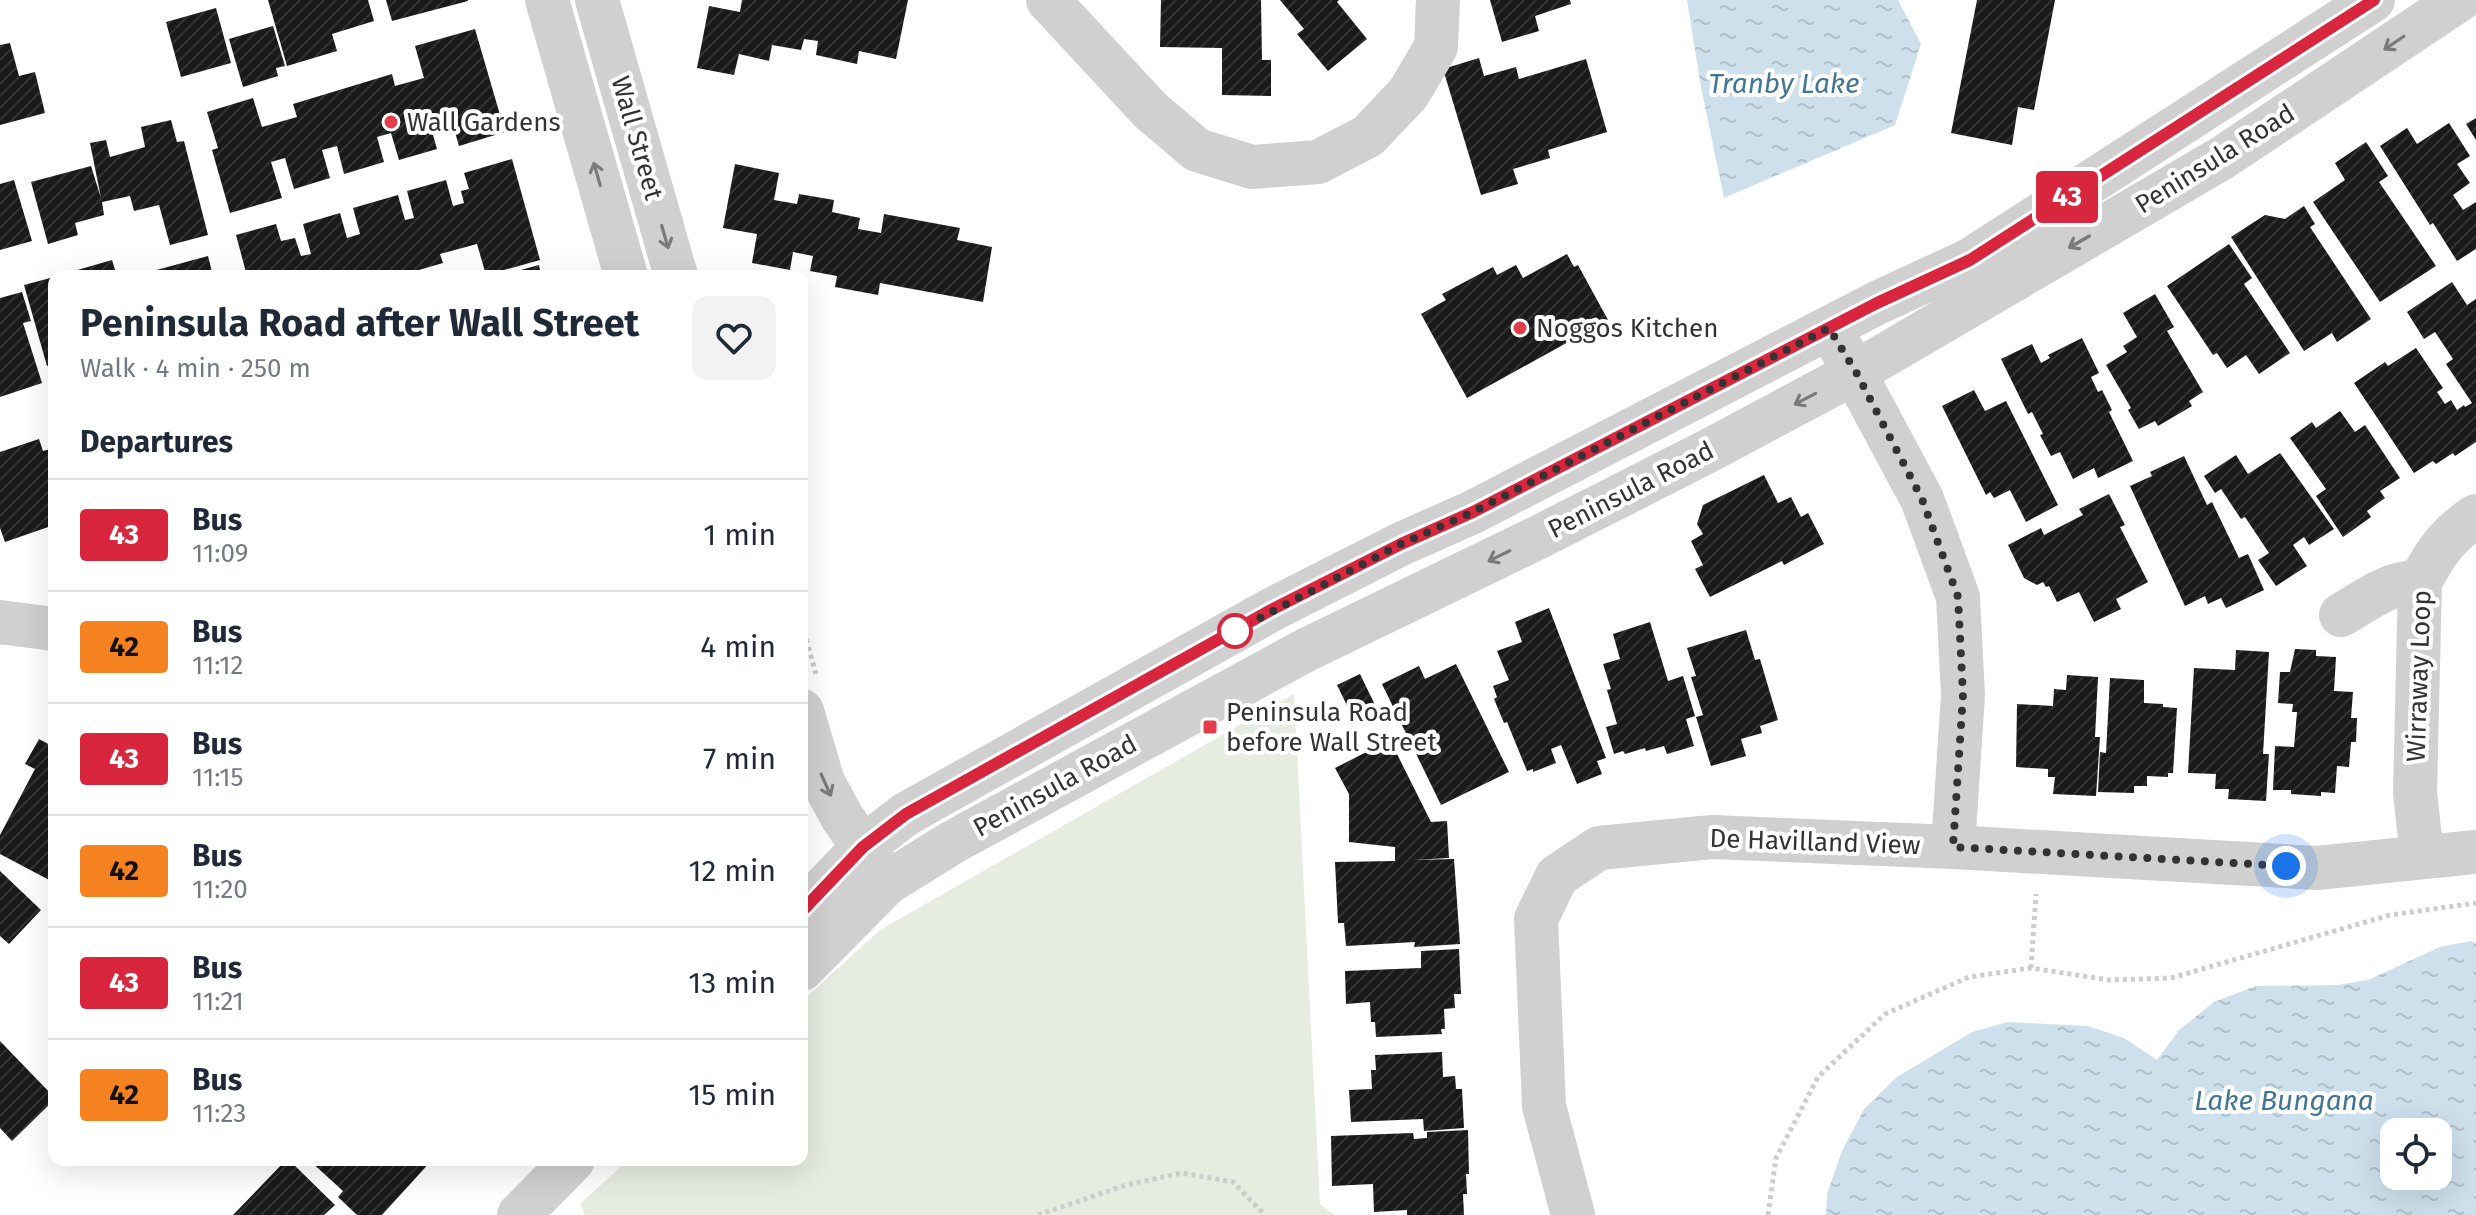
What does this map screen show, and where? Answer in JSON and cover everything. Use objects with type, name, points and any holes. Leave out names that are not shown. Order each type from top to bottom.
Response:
[{"type":"street","name":"Wall Street","points":[[547,0],[624,270]]},
{"type":"street","name":"Wall Street","points":[[597,0],[674,270]]},
{"type":"street","points":[[1048,0],[1150,110],[1197,150],[1252,167],[1318,162],[1368,136],[1408,94],[1436,47],[1438,0]]},
{"type":"street","name":"Peninsula Road","points":[[808,940],[816,901],[863,847],[906,814],[1271,610],[1401,544],[1473,512],[1829,328],[1970,260],[2373,0]]},
{"type":"street","name":"Peninsula Road","points":[[816,901],[887,883],[953,842],[1306,650],[1541,536],[1856,372],[2222,158],[2459,0]]},
{"type":"street","points":[[1829,328],[1856,372],[1922,499],[1958,597],[1963,695],[1953,847]]},
{"type":"street","points":[[1520,488],[1541,536]]},
{"type":"street","name":"Wirraway Loop","points":[[2422,856],[2415,793],[2420,582],[2435,553],[2455,530],[2476,516]]},
{"type":"street","points":[[2341,615],[2388,587],[2404,581],[2420,582]]},
{"type":"street","points":[[0,622],[48,628]]},
{"type":"street","points":[[810,697],[823,782],[842,817],[887,883]]},
{"type":"street","name":"De Havilland View","points":[[1573,1215],[1544,1106],[1536,919],[1557,876],[1599,848],[1712,837],[2317,868],[2476,852]]},
{"type":"street","points":[[519,1215],[567,1166]]},
{"type":"path","points":[[2031,968],[2039,852]]},
{"type":"path","points":[[1768,1215],[1776,1158],[1818,1077],[1885,1014],[1969,977],[2031,968],[2109,980],[2171,978],[2390,915],[2476,903]]},
{"type":"path","points":[[1038,1215],[1126,1185],[1182,1173],[1233,1182],[1265,1215]]},
{"type":"shaded area","points":[[1294,694],[1320,1204],[1335,1215],[585,1215],[580,1204],[621,1166],[808,1166],[808,996],[880,930]]},
{"type":"water","name":"Tranby Lake","points":[[1687,0],[1898,0],[1921,44],[1895,125],[1724,198]]},
{"type":"water","name":"Lake Bungana","points":[[2471,941],[2476,943],[2476,1215],[1826,1215],[1827,1194],[1842,1151],[1864,1109],[1897,1077],[1972,1032],[2008,1022],[2088,1026],[2124,1038],[2157,1060],[2179,1030],[2214,1002],[2256,986],[2338,985],[2368,980],[2440,947]]},
{"type":"building","points":[[268,0],[368,0],[374,21],[332,34],[337,51],[287,66]]},
{"type":"building","points":[[386,0],[468,0],[468,1],[392,21]]},
{"type":"building","points":[[742,0],[908,0],[896,59],[859,51],[857,64],[816,55],[818,41],[804,39],[801,50],[772,45],[769,61],[739,54],[734,75],[697,68],[709,6],[740,12]]},
{"type":"building","points":[[1161,0],[1261,0],[1262,60],[1271,60],[1271,96],[1222,95],[1222,48],[1160,47]]},
{"type":"building","points":[[1280,0],[1339,0],[1337,2],[1367,39],[1328,71],[1297,34],[1304,29]]},
{"type":"building","points":[[1490,0],[1570,0],[1571,4],[1535,16],[1539,31],[1502,42]]},
{"type":"building","points":[[1977,0],[2055,0],[2034,110],[2018,107],[2012,145],[1951,133]]},
{"type":"building","points":[[216,8],[231,63],[181,77],[166,22]]},
{"type":"building","points":[[273,26],[285,66],[276,68],[278,76],[243,87],[229,39]]},
{"type":"building","name":"Wall Gardens","points":[[475,29],[505,132],[459,146],[454,129],[433,135],[437,149],[399,160],[391,133],[377,137],[384,162],[344,174],[337,146],[322,150],[330,178],[294,189],[285,158],[271,162],[282,198],[230,213],[212,150],[218,148],[207,112],[253,98],[262,127],[297,117],[293,104],[392,74],[395,86],[424,78],[415,46]]},
{"type":"building","points":[[10,43],[19,76],[35,72],[45,113],[0,125],[0,45]]},
{"type":"building","points":[[1479,58],[1484,76],[1516,67],[1519,79],[1586,59],[1607,132],[1548,150],[1550,158],[1513,169],[1518,184],[1481,195],[1443,69]]},
{"type":"building","points":[[2476,118],[2476,140],[2466,124]]},
{"type":"building","points":[[171,120],[177,142],[184,141],[208,235],[170,245],[159,205],[134,211],[130,196],[102,202],[104,215],[75,223],[78,235],[48,244],[31,182],[91,166],[101,198],[90,143],[106,140],[110,157],[145,147],[141,127]]},
{"type":"building","points":[[2449,123],[2470,156],[2457,164],[2470,183],[2453,195],[2463,210],[2476,202],[2476,249],[2457,261],[2433,223],[2430,225],[2380,146],[2407,128],[2417,144]]},
{"type":"building","points":[[2366,142],[2388,176],[2379,182],[2436,266],[2380,302],[2313,202],[2345,180],[2335,163]]},
{"type":"building","name":"Wall Gardens","points":[[512,159],[540,260],[504,270],[485,270],[477,244],[440,254],[443,263],[419,270],[245,270],[236,235],[276,224],[281,241],[295,238],[301,256],[311,254],[303,224],[340,213],[347,238],[360,234],[353,208],[398,195],[405,220],[414,218],[407,191],[446,180],[453,206],[464,203],[461,191],[469,189],[464,173]]},
{"type":"building","points":[[735,164],[779,173],[774,200],[797,204],[799,194],[834,200],[832,212],[860,218],[858,229],[881,233],[884,214],[960,228],[957,240],[992,247],[983,302],[880,283],[878,295],[835,287],[837,276],[810,271],[813,256],[793,252],[790,270],[752,263],[757,234],[723,228]]},
{"type":"building","points":[[14,180],[32,241],[0,250],[0,184]]},
{"type":"building","points":[[2304,206],[2315,224],[2310,227],[2371,319],[2337,342],[2332,333],[2304,351],[2231,237],[2265,215],[2285,219]]},
{"type":"building","points":[[2229,244],[2252,278],[2244,284],[2290,353],[2259,374],[2246,355],[2227,368],[2217,353],[2213,355],[2167,286]]},
{"type":"building","points":[[1567,254],[1574,267],[1578,265],[1608,320],[1467,398],[1421,314],[1446,300],[1442,294],[1493,267],[1497,275],[1516,265],[1523,278]]},
{"type":"building","points":[[208,256],[212,270],[156,270]]},
{"type":"building","points":[[112,260],[115,270],[77,270]]},
{"type":"building","points":[[539,265],[540,270],[521,270]]},
{"type":"building","points":[[48,279],[48,366],[47,366],[24,285]]},
{"type":"building","points":[[2452,282],[2467,305],[2476,299],[2476,442],[2455,456],[2453,453],[2436,464],[2433,461],[2414,473],[2354,383],[2385,362],[2388,366],[2416,348],[2443,388],[2437,392],[2445,404],[2451,400],[2457,410],[2472,403],[2446,364],[2453,359],[2435,332],[2424,339],[2407,312]]},
{"type":"building","points":[[22,292],[31,321],[23,323],[42,383],[0,397],[0,298]]},
{"type":"building","points":[[2155,294],[2174,327],[2167,331],[2203,392],[2189,401],[2192,406],[2158,426],[2155,421],[2139,429],[2128,410],[2131,408],[2106,365],[2127,352],[2123,346],[2137,337],[2123,313]]},
{"type":"building","points":[[2082,338],[2099,373],[2091,377],[2112,410],[2109,412],[2133,461],[2098,478],[2094,468],[2073,479],[2060,452],[2051,456],[2032,412],[2028,414],[2001,359],[2032,344],[2041,363],[2050,358],[2048,355]]},
{"type":"building","points":[[1974,390],[1985,411],[2006,401],[2058,505],[2026,522],[2010,490],[1994,498],[1990,492],[1986,495],[1942,406]]},
{"type":"building","points":[[2340,411],[2355,432],[2365,425],[2400,478],[2380,491],[2385,498],[2367,511],[2371,517],[2343,537],[2316,496],[2326,489],[2290,438],[2312,422],[2316,428]]},
{"type":"building","points":[[39,439],[43,451],[48,450],[48,527],[5,542],[0,528],[0,452]]},
{"type":"building","points":[[2280,453],[2334,529],[2309,545],[2304,537],[2293,545],[2307,566],[2276,586],[2258,560],[2269,553],[2245,517],[2241,519],[2221,489],[2215,493],[2204,476],[2236,455],[2248,474]]},
{"type":"building","points":[[2184,456],[2207,505],[2212,502],[2239,558],[2248,554],[2264,590],[2226,608],[2221,598],[2208,604],[2205,596],[2185,606],[2130,486],[2152,476],[2150,472]]},
{"type":"building","points":[[1764,475],[1778,503],[1791,497],[1801,517],[1808,513],[1824,544],[1710,597],[1695,569],[1703,565],[1691,541],[1703,534],[1697,524],[1703,505]]},
{"type":"building","points":[[2109,494],[2125,525],[2120,527],[2148,582],[2116,599],[2121,609],[2094,622],[2079,592],[2057,602],[2049,586],[2046,587],[2043,582],[2037,585],[2024,578],[2008,545],[2041,528],[2044,535],[2083,515],[2079,509]]},
{"type":"building","points":[[1549,608],[1606,758],[1597,761],[1602,774],[1577,784],[1561,745],[1551,749],[1556,763],[1533,772],[1533,769],[1527,771],[1494,699],[1497,697],[1493,686],[1509,680],[1497,651],[1522,642],[1515,622]]},
{"type":"building","points":[[1650,622],[1668,681],[1683,676],[1695,716],[1686,719],[1694,746],[1667,754],[1664,746],[1614,754],[1606,727],[1617,724],[1603,664],[1620,659],[1613,634]]},
{"type":"building","points":[[1746,630],[1755,660],[1760,659],[1778,720],[1760,726],[1762,733],[1741,739],[1746,756],[1711,766],[1696,717],[1703,715],[1691,677],[1696,676],[1687,648]]},
{"type":"building","points":[[2295,649],[2316,650],[2316,656],[2336,657],[2334,691],[2353,692],[2351,718],[2357,718],[2356,742],[2351,742],[2349,767],[2337,766],[2335,793],[2321,792],[2321,796],[2273,790],[2275,746],[2294,747],[2297,712],[2292,712],[2293,704],[2278,703],[2280,672],[2290,672]]},
{"type":"building","points":[[2236,650],[2269,652],[2263,754],[2269,754],[2266,801],[2228,799],[2229,789],[2215,789],[2216,774],[2188,773],[2194,668],[2235,670]]},
{"type":"building","points":[[1456,664],[1509,772],[1441,805],[1382,684],[1419,666],[1425,679]]},
{"type":"building","points":[[1360,674],[1377,709],[1354,720],[1337,685]]},
{"type":"building","points":[[2067,675],[2098,677],[2095,737],[2100,737],[2096,796],[2053,794],[2055,777],[2048,777],[2048,769],[2016,767],[2017,704],[2053,706],[2054,689],[2066,690]]},
{"type":"building","points":[[2110,678],[2144,680],[2144,703],[2177,708],[2173,773],[2168,773],[2168,777],[2147,776],[2147,786],[2134,786],[2134,793],[2098,792],[2100,752],[2106,753]]},
{"type":"building","points":[[39,739],[48,744],[48,879],[0,854],[0,835],[35,769],[25,764]]},
{"type":"building","points":[[1390,740],[1431,822],[1447,821],[1449,858],[1413,860],[1454,859],[1460,944],[1414,947],[1415,942],[1346,946],[1344,923],[1338,923],[1335,862],[1395,861],[1395,847],[1349,842],[1349,794],[1335,768]]},
{"type":"building","points":[[0,871],[41,910],[9,944],[0,936]]},
{"type":"building","points":[[1459,949],[1461,994],[1454,994],[1455,1008],[1444,1009],[1445,1029],[1441,1029],[1442,1034],[1376,1037],[1370,1002],[1346,1004],[1345,971],[1421,968],[1421,951]]},
{"type":"building","points":[[0,1041],[48,1091],[48,1106],[12,1141],[0,1128]]},
{"type":"building","points":[[1442,1052],[1443,1077],[1455,1076],[1456,1089],[1462,1089],[1464,1128],[1424,1131],[1423,1119],[1351,1122],[1349,1090],[1372,1089],[1371,1070],[1376,1070],[1375,1055]]},
{"type":"building","points":[[1468,1130],[1469,1174],[1466,1174],[1467,1194],[1463,1194],[1464,1215],[1407,1215],[1407,1210],[1374,1212],[1373,1184],[1332,1186],[1331,1136],[1413,1133],[1414,1139],[1427,1138],[1427,1132]]},
{"type":"building","points":[[280,1166],[295,1166],[335,1205],[324,1215],[233,1215]]},
{"type":"building","points":[[316,1166],[427,1166],[382,1215],[357,1215],[338,1197],[343,1191]]},
{"type":"bus line","name":"43","points":[[808,905],[863,847],[906,814],[1271,610],[1401,544],[1473,512],[1877,303],[1970,260],[2374,0]]},
{"type":"place","name":"Wall Gardens","points":[[391,122]]},
{"type":"place","name":"Noggos Kitchen","points":[[1520,328]]},
{"type":"place","name":"Peninsula Road before Wall Street","points":[[1210,727]]},
{"type":"route","points":[[1235,631],[1829,328],[1856,372],[1922,499],[1958,597],[1963,695],[1953,847],[2286,866]]}]
